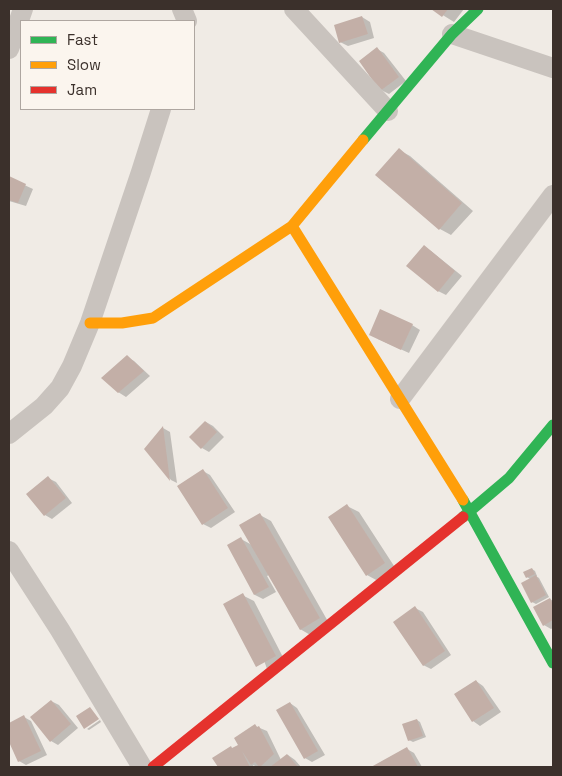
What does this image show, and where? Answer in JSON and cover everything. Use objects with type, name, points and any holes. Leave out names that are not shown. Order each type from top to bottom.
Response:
[{"type":"street","points":[[9,49],[23,9]]},
{"type":"street","points":[[294,9],[388,111]]},
{"type":"street","points":[[90,323],[111,324],[153,318],[292,226],[452,34],[478,9]]},
{"type":"street","points":[[452,34],[553,68]]},
{"type":"street","points":[[9,434],[44,406],[60,388],[72,366],[90,323],[142,172],[161,110]]},
{"type":"street","points":[[400,399],[553,195]]},
{"type":"street","points":[[292,226],[470,511],[553,663]]},
{"type":"street","points":[[153,767],[509,478],[553,426]]},
{"type":"street","points":[[9,551],[60,630],[142,767]]},
{"type":"building","points":[[431,9],[448,9],[442,17]]},
{"type":"building","points":[[362,16],[368,34],[339,43],[334,25]]},
{"type":"building","points":[[377,47],[399,77],[380,91],[359,61]]},
{"type":"building","points":[[399,148],[462,203],[439,230],[375,175]]},
{"type":"building","points":[[9,176],[26,184],[18,203],[9,200]]},
{"type":"building","points":[[424,245],[455,271],[438,292],[406,266]]},
{"type":"building","points":[[380,309],[413,324],[401,350],[369,335]]},
{"type":"building","points":[[127,355],[144,371],[118,393],[101,378]]},
{"type":"building","points":[[205,421],[217,432],[201,449],[189,437]]},
{"type":"building","points":[[163,426],[170,481],[144,449]]},
{"type":"building","points":[[203,469],[228,508],[202,525],[177,486]]},
{"type":"building","points":[[48,476],[66,498],[44,516],[26,494]]},
{"type":"building","points":[[347,504],[385,563],[366,576],[328,517]]},
{"type":"building","points":[[260,513],[320,618],[300,630],[239,525]]},
{"type":"building","points":[[241,537],[269,587],[254,595],[227,545]]},
{"type":"building","points":[[532,568],[535,574],[526,578],[523,572]]},
{"type":"building","points":[[536,575],[546,595],[531,603],[521,583]]},
{"type":"building","points":[[243,593],[276,656],[256,667],[223,604]]},
{"type":"building","points":[[550,598],[553,604],[553,620],[543,626],[533,607]]},
{"type":"building","points":[[415,606],[445,651],[423,666],[393,622]]},
{"type":"building","points":[[476,680],[494,708],[472,722],[454,694]]},
{"type":"building","points":[[51,700],[71,724],[50,742],[30,717]]},
{"type":"building","points":[[290,702],[318,751],[304,759],[276,710]]},
{"type":"building","points":[[90,707],[99,719],[84,729],[76,716]]},
{"type":"building","points":[[24,715],[41,751],[18,762],[9,742],[9,723]]},
{"type":"building","points":[[417,719],[423,736],[408,741],[402,724]]},
{"type":"building","points":[[255,724],[257,727],[259,726],[274,754],[259,767],[255,762],[251,765],[242,751],[250,767],[218,767],[212,758],[231,746],[232,748],[238,745],[234,738]]},
{"type":"building","points":[[407,747],[418,767],[371,767]]},
{"type":"building","points":[[287,754],[298,767],[270,767]]},
{"type":"traffic: fast","points":[[363,140],[452,34],[478,9]]},
{"type":"traffic: fast","points":[[463,517],[509,478],[553,425]]},
{"type":"traffic: fast","points":[[463,500],[553,663]]},
{"type":"traffic: slow","points":[[90,323],[122,323],[153,318],[292,226],[363,140]]},
{"type":"traffic: slow","points":[[292,226],[463,500]]},
{"type":"traffic: jam","points":[[153,767],[463,517]]}]
